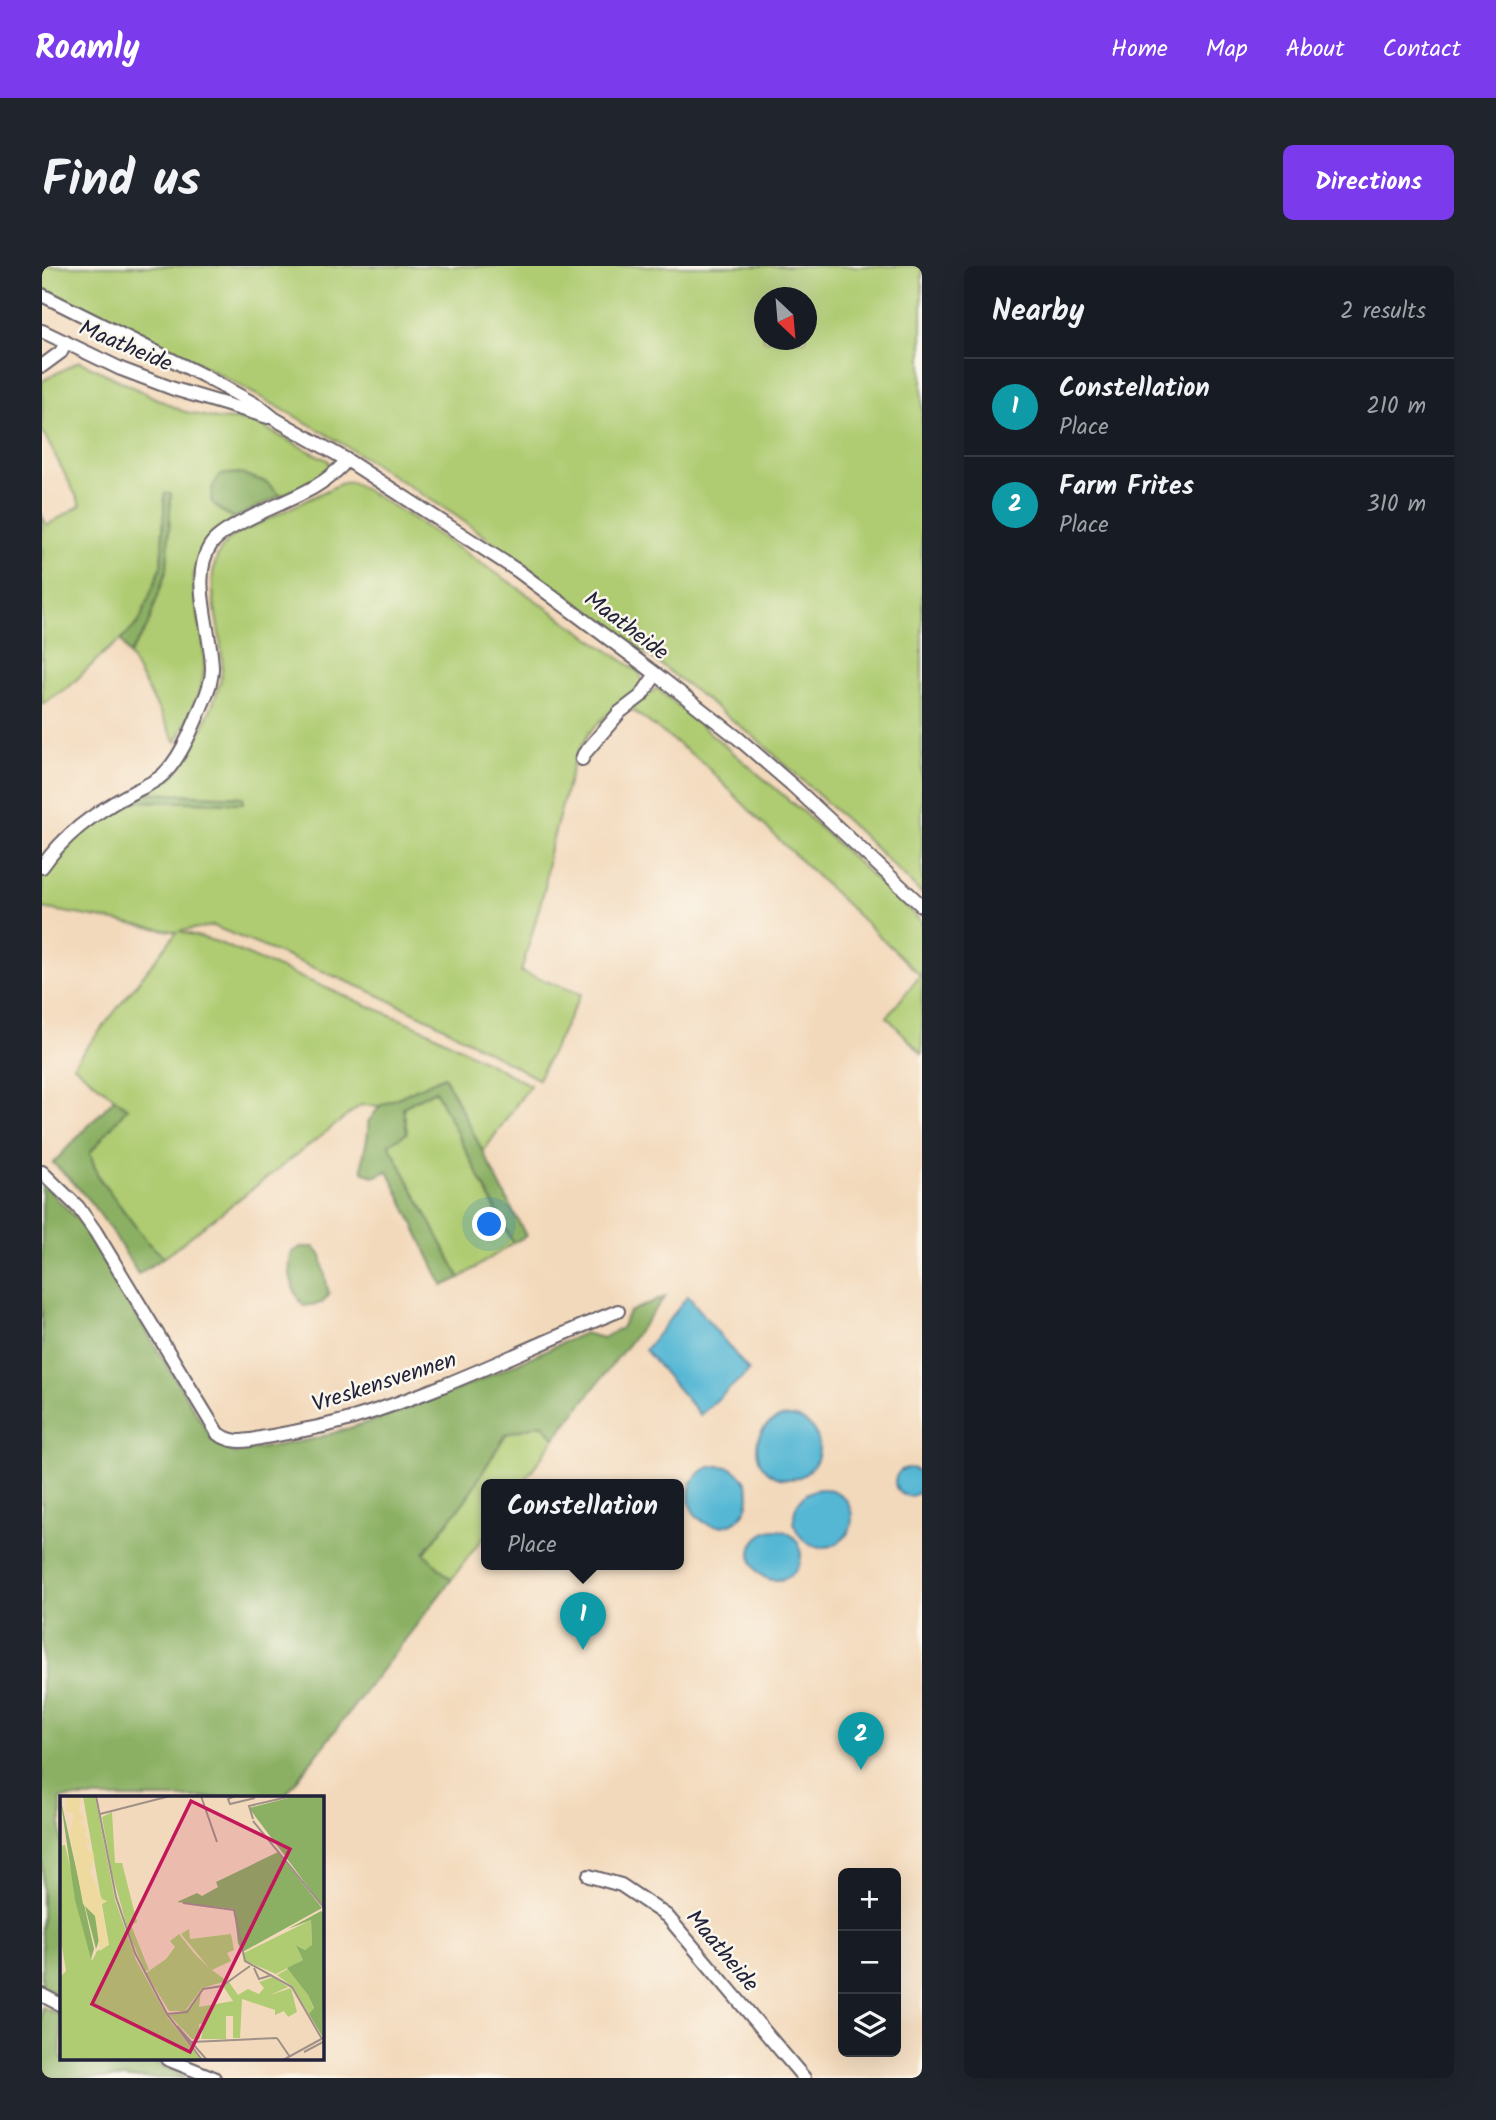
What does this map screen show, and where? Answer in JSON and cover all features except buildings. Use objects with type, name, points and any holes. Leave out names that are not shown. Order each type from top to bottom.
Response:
[{"type":"street","name":"Maatheide","points":[[42,295],[260,407],[518,571],[739,739],[922,906]]},
{"type":"street","name":"Maatheide","points":[[42,331],[121,369],[196,396],[275,419]]},
{"type":"street","points":[[42,366],[61,352],[66,342]]},
{"type":"street","points":[[196,396],[205,385],[202,375]]},
{"type":"street","points":[[42,867],[75,828],[100,810],[159,778],[174,762],[203,703],[212,672],[211,645],[201,586],[202,571],[211,544],[221,534],[249,518],[323,483],[336,474],[347,460]]},
{"type":"street","points":[[582,759],[583,754],[620,712],[641,696],[656,674]]},
{"type":"street","name":"Vreskensvennen","points":[[42,1172],[78,1207],[218,1434],[228,1440],[251,1440],[347,1420],[375,1411],[506,1360],[618,1311]]},
{"type":"street","name":"Maatheide","points":[[589,1876],[621,1885],[667,1916],[804,2078]]},
{"type":"street","points":[[42,1995],[60,2004]]},
{"type":"street","points":[[169,2060],[214,2078]]},
{"type":"green space","points":[[42,266],[922,266],[922,894],[758,740],[634,644],[455,515],[325,433],[133,330],[42,288]]},
{"type":"green space","points":[[79,361],[182,411],[216,419],[251,421],[329,461],[328,470],[322,476],[281,496],[266,482],[221,511],[235,518],[213,536],[200,554],[195,571],[194,588],[204,647],[203,680],[176,742],[129,655],[147,627],[167,569],[171,493],[165,493],[161,567],[139,622],[70,686],[42,704],[42,516],[47,525],[81,505],[42,430],[42,381]]},
{"type":"green space","points":[[239,473],[266,482],[281,496],[235,518],[221,511],[211,501],[213,486],[220,475]]},
{"type":"green space","points":[[352,482],[508,581],[639,672],[643,683],[629,699],[589,733],[575,758],[549,853],[545,887],[521,972],[581,994],[538,1079],[431,1020],[365,989],[213,926],[179,931],[217,942],[426,1030],[530,1085],[483,1152],[444,1076],[380,1106],[361,1105],[164,1257],[148,1243],[98,1176],[90,1153],[127,1108],[73,1065],[177,932],[42,908],[42,877],[77,833],[106,814],[134,801],[243,803],[243,797],[146,793],[169,780],[177,772],[202,729],[216,696],[222,671],[222,654],[214,598],[215,563],[222,548],[235,535],[342,483]]},
{"type":"green space","points":[[165,493],[171,493],[167,569],[147,627],[129,655],[121,640],[139,622],[161,567]]},
{"type":"green space","points":[[657,688],[804,813],[922,922],[922,1054],[887,1017],[920,975],[702,762],[631,709]]},
{"type":"green space","points":[[146,793],[243,797],[243,803],[134,801]]},
{"type":"green space","points":[[444,1076],[526,1236],[513,1243],[435,1090],[403,1107],[407,1133],[389,1144],[460,1278],[443,1286],[388,1171],[374,1177],[363,1171],[362,1165],[368,1122],[380,1106]]},
{"type":"green space","points":[[435,1090],[513,1243],[460,1278],[388,1144],[407,1133],[403,1107]]},
{"type":"green space","points":[[115,1098],[127,1108],[90,1153],[98,1177],[148,1243],[164,1257],[138,1274],[100,1215],[53,1163]]},
{"type":"green space","points":[[42,1183],[80,1222],[212,1439],[234,1453],[314,1439],[385,1417],[469,1385],[584,1333],[603,1338],[621,1328],[629,1312],[665,1297],[555,1438],[542,1424],[506,1434],[466,1499],[424,1553],[451,1580],[285,1796],[60,1796],[60,1995],[42,1986]]},
{"type":"green space","points":[[302,1247],[314,1247],[321,1256],[329,1295],[322,1303],[304,1306],[293,1288],[290,1258],[292,1252]]},
{"type":"green space","points":[[542,1424],[555,1438],[526,1479],[481,1479],[481,1540],[451,1580],[424,1554],[466,1499],[506,1434]]},
{"type":"green space","points":[[42,2007],[60,2016],[60,2060],[150,2060],[187,2078],[42,2078]]},
{"type":"water","points":[[688,1296],[749,1371],[700,1415],[645,1350]]},
{"type":"water","points":[[782,1417],[794,1417],[810,1426],[817,1436],[817,1460],[810,1470],[794,1479],[782,1479],[771,1474],[762,1465],[757,1454],[757,1442],[762,1431],[771,1422]]},
{"type":"water","points":[[719,1466],[740,1475],[749,1496],[740,1517],[719,1526],[698,1517],[689,1496],[698,1475]]},
{"type":"water","points":[[909,1468],[919,1472],[923,1482],[919,1492],[909,1496],[899,1492],[895,1482],[899,1472]]},
{"type":"water","points":[[823,1489],[834,1491],[847,1502],[852,1518],[850,1529],[839,1542],[823,1547],[812,1545],[799,1534],[794,1518],[796,1507],[807,1494]]},
{"type":"water","points":[[776,1530],[794,1537],[801,1555],[794,1573],[776,1580],[758,1573],[751,1555],[758,1537]]},
{"type":"place","name":"Constellation","points":[[583,1650]]},
{"type":"place","name":"Farm Frites","points":[[861,1770]]}]
